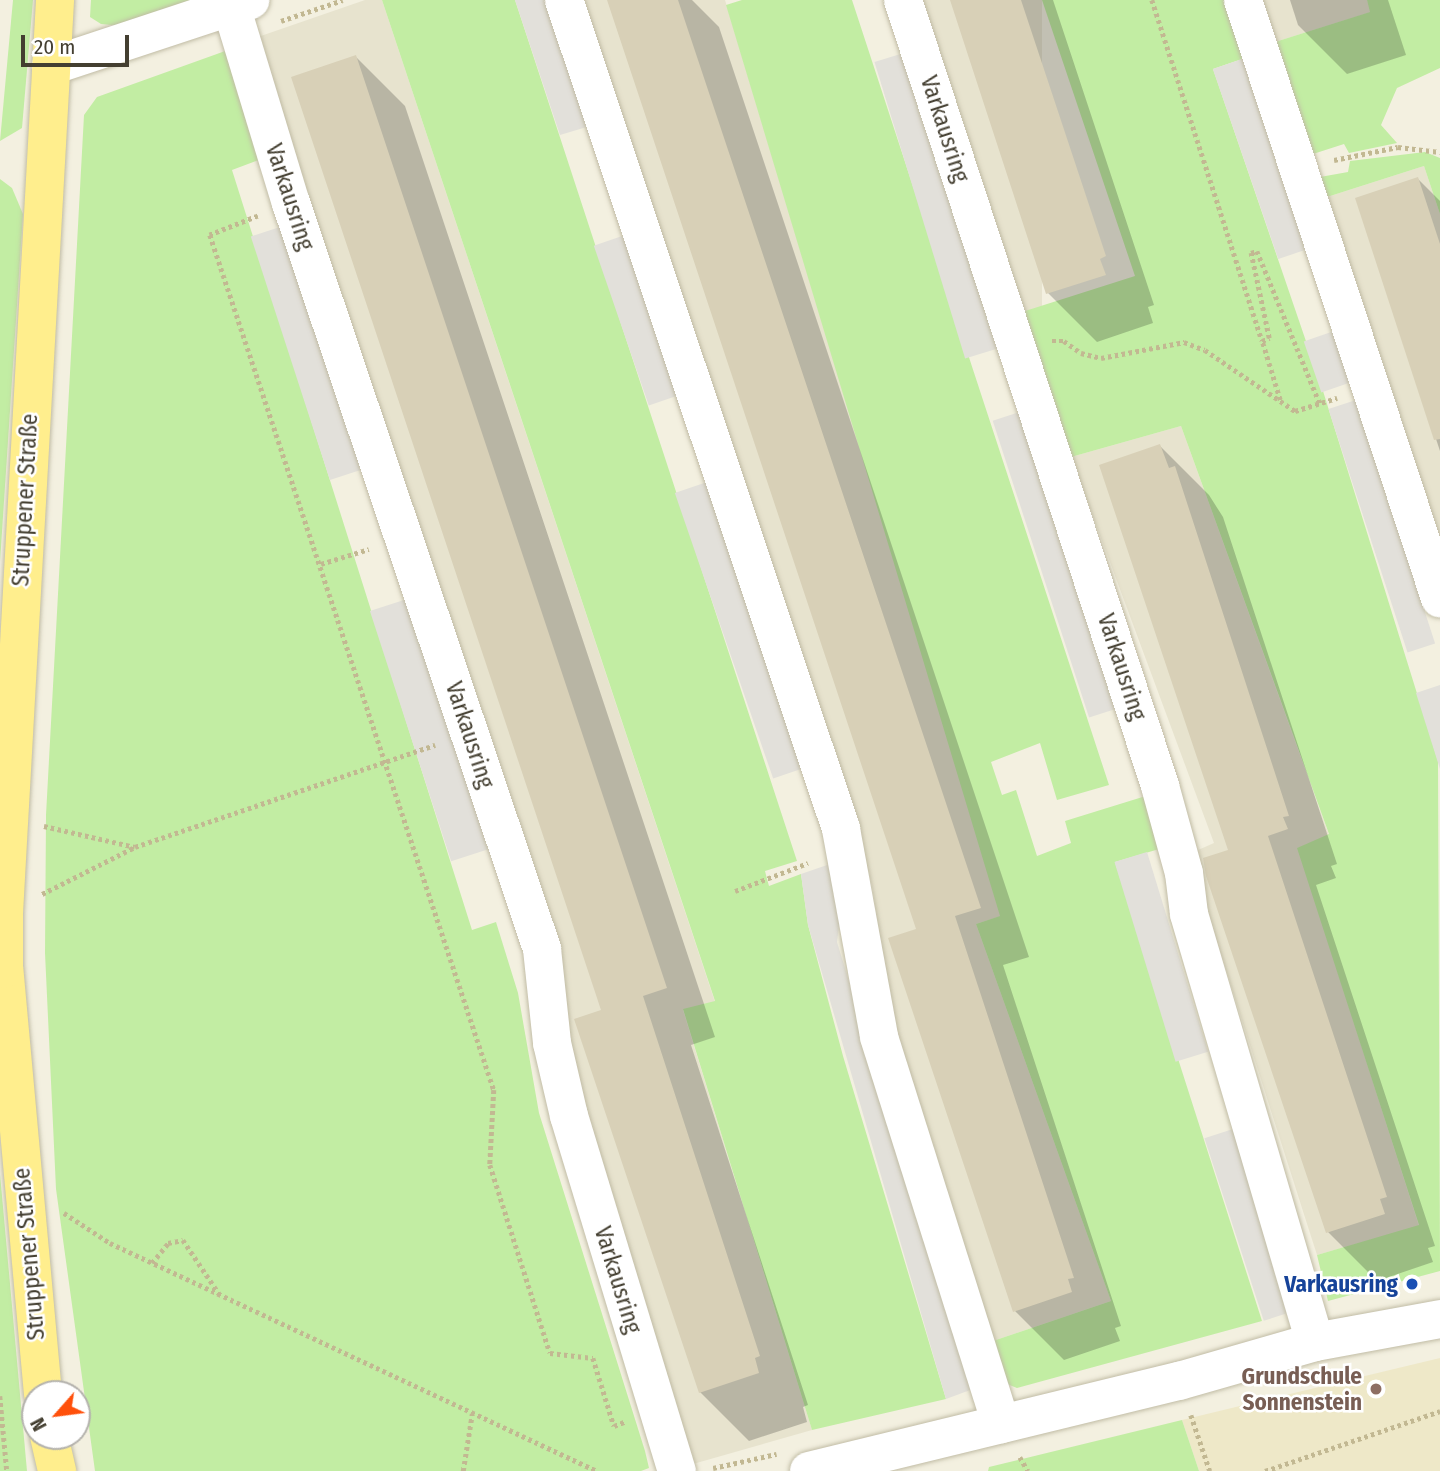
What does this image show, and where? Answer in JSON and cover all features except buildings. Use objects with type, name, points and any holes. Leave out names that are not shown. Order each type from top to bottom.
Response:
[{"type":"main road","name":"Struppener Straße","points":[[42,1380],[2,970],[55,0]]},
{"type":"main road","points":[[45,1471],[46,1450]]},
{"type":"main road","points":[[51,1450],[57,1471]]},
{"type":"street","points":[[564,0],[845,849],[879,1037],[1002,1424]]},
{"type":"street","name":"Varkausring","points":[[903,0],[1160,786],[1184,873],[1189,914],[1315,1342]]},
{"type":"street","points":[[1243,0],[1440,598]]},
{"type":"street","name":"Varkausring","points":[[51,66],[240,3],[291,203],[407,537],[542,949],[552,1043],[569,1116],[677,1471]]},
{"type":"street","points":[[809,1471],[1179,1381],[1315,1342],[1440,1319]]},
{"type":"path","points":[[1152,0],[1280,400]]},
{"type":"path","points":[[1320,163],[1398,146],[1440,152]]},
{"type":"path","points":[[291,203],[210,235],[494,1090],[491,1165],[550,1353],[593,1358],[614,1426],[657,1411]]},
{"type":"path","points":[[1262,341],[1269,338],[1251,253],[1257,251],[1320,404]]},
{"type":"path","points":[[1017,347],[1063,341],[1081,353],[1101,358],[1184,342],[1205,350],[1295,411],[1371,388]]},
{"type":"path","points":[[321,564],[407,537]]},
{"type":"path","points":[[4,913],[135,847],[470,734]]},
{"type":"path","points":[[9,818],[135,847]]},
{"type":"path","points":[[735,891],[845,849]]},
{"type":"path","points":[[23,1185],[110,1243],[597,1471]]},
{"type":"path","points":[[152,1263],[168,1242],[183,1240],[221,1296]]},
{"type":"path","points":[[1179,1381],[1210,1471]]},
{"type":"path","points":[[0,1396],[7,1471]]},
{"type":"path","points":[[1265,1471],[1440,1411]]},
{"type":"path","points":[[463,1471],[472,1414]]},
{"type":"shaded area","points":[[365,0],[382,0],[715,1002],[683,1010],[812,1430],[693,1464],[255,38]]},
{"type":"shaded area","points":[[515,0],[545,0],[590,126],[560,135]]},
{"type":"shaded area","points":[[584,0],[725,0],[1001,916],[976,924],[1111,1301],[990,1342],[894,1029],[872,886],[856,823]]},
{"type":"shaded area","points":[[919,0],[1042,0],[1042,329],[919,329]]},
{"type":"shaded area","points":[[1261,0],[1367,0],[1371,12],[1275,42]]},
{"type":"shaded area","points":[[907,52],[998,348],[965,358],[874,62]]},
{"type":"shaded area","points":[[1245,58],[1310,248],[1278,259],[1213,69]]},
{"type":"shaded area","points":[[1424,166],[1440,214],[1440,553],[1327,197]]},
{"type":"shaded area","points":[[286,225],[365,468],[330,480],[251,236]]},
{"type":"shaded area","points":[[625,235],[680,395],[649,406],[594,246]]},
{"type":"shaded area","points":[[1334,331],[1352,382],[1321,392],[1304,341]]},
{"type":"shaded area","points":[[1356,400],[1435,643],[1408,652],[1328,409]]},
{"type":"shaded area","points":[[1026,410],[1122,707],[1089,718],[993,421]]},
{"type":"shaded area","points":[[1181,426],[1329,835],[1298,848],[1419,1226],[1317,1255],[1189,854],[1214,843],[1071,457]]},
{"type":"shaded area","points":[[707,482],[805,768],[773,779],[675,493]]},
{"type":"shaded area","points":[[407,599],[488,849],[451,861],[370,611]]},
{"type":"shaded area","points":[[1440,685],[1440,769],[1416,693]]},
{"type":"shaded area","points":[[1147,852],[1208,1052],[1176,1062],[1114,862]]},
{"type":"shaded area","points":[[830,864],[840,918],[837,942],[973,1389],[946,1399],[808,925],[801,874]]},
{"type":"shaded area","points":[[1233,1129],[1292,1312],[1264,1321],[1204,1138]]},
{"type":"shaded area","name":"Grundschule Sonnenstein","points":[[1440,1358],[1440,1471],[1199,1471],[1182,1420]]},
{"type":"green space","points":[[13,0],[33,0],[22,128],[0,141]]},
{"type":"green space","points":[[91,0],[196,0],[122,26],[101,24],[90,17]]},
{"type":"green space","points":[[382,0],[515,0],[797,861],[765,871],[769,886],[801,874],[808,925],[843,1056],[946,1399],[812,1430],[683,1009],[715,1001]]},
{"type":"green space","points":[[742,0],[852,0],[1109,785],[1057,800],[1040,743],[991,762],[1002,795],[1016,790],[1037,856],[1071,843],[1065,821],[1149,795],[1166,847],[1115,862],[1262,1321],[1017,1388],[1002,1382],[990,1342],[1111,1301],[976,924],[1000,916],[726,5]]},
{"type":"green space","points":[[1042,0],[1226,0],[1245,58],[1213,69],[1323,391],[1438,761],[1440,1271],[1328,1301],[1317,1255],[1419,1225],[1297,848],[1329,834],[1181,426],[1071,457],[1022,312],[1135,276]]},
{"type":"green space","points":[[1367,0],[1440,0],[1440,68],[1397,88],[1381,125],[1397,143],[1349,153],[1344,144],[1313,154],[1275,42],[1370,12]]},
{"type":"green space","points":[[228,50],[264,158],[232,170],[472,930],[496,922],[518,993],[539,1113],[649,1468],[641,1471],[95,1471],[91,1442],[91,1380],[82,1380],[56,1189],[45,953],[46,815],[84,115],[97,97]]},
{"type":"green space","points":[[1425,152],[1440,158],[1440,214],[1424,166],[1327,197],[1320,177],[1348,172],[1350,161]]},
{"type":"green space","points":[[0,179],[12,188],[23,214],[0,562]]},
{"type":"green space","points":[[0,1174],[21,1405],[21,1450],[25,1450],[27,1471],[0,1471]]},
{"type":"green space","points":[[1182,1420],[1199,1471],[988,1471],[989,1467]]},
{"type":"place","name":"Varkausring","points":[[1412,1284]]},
{"type":"place","name":"Grundschule Sonnenstein","points":[[1376,1389]]}]
